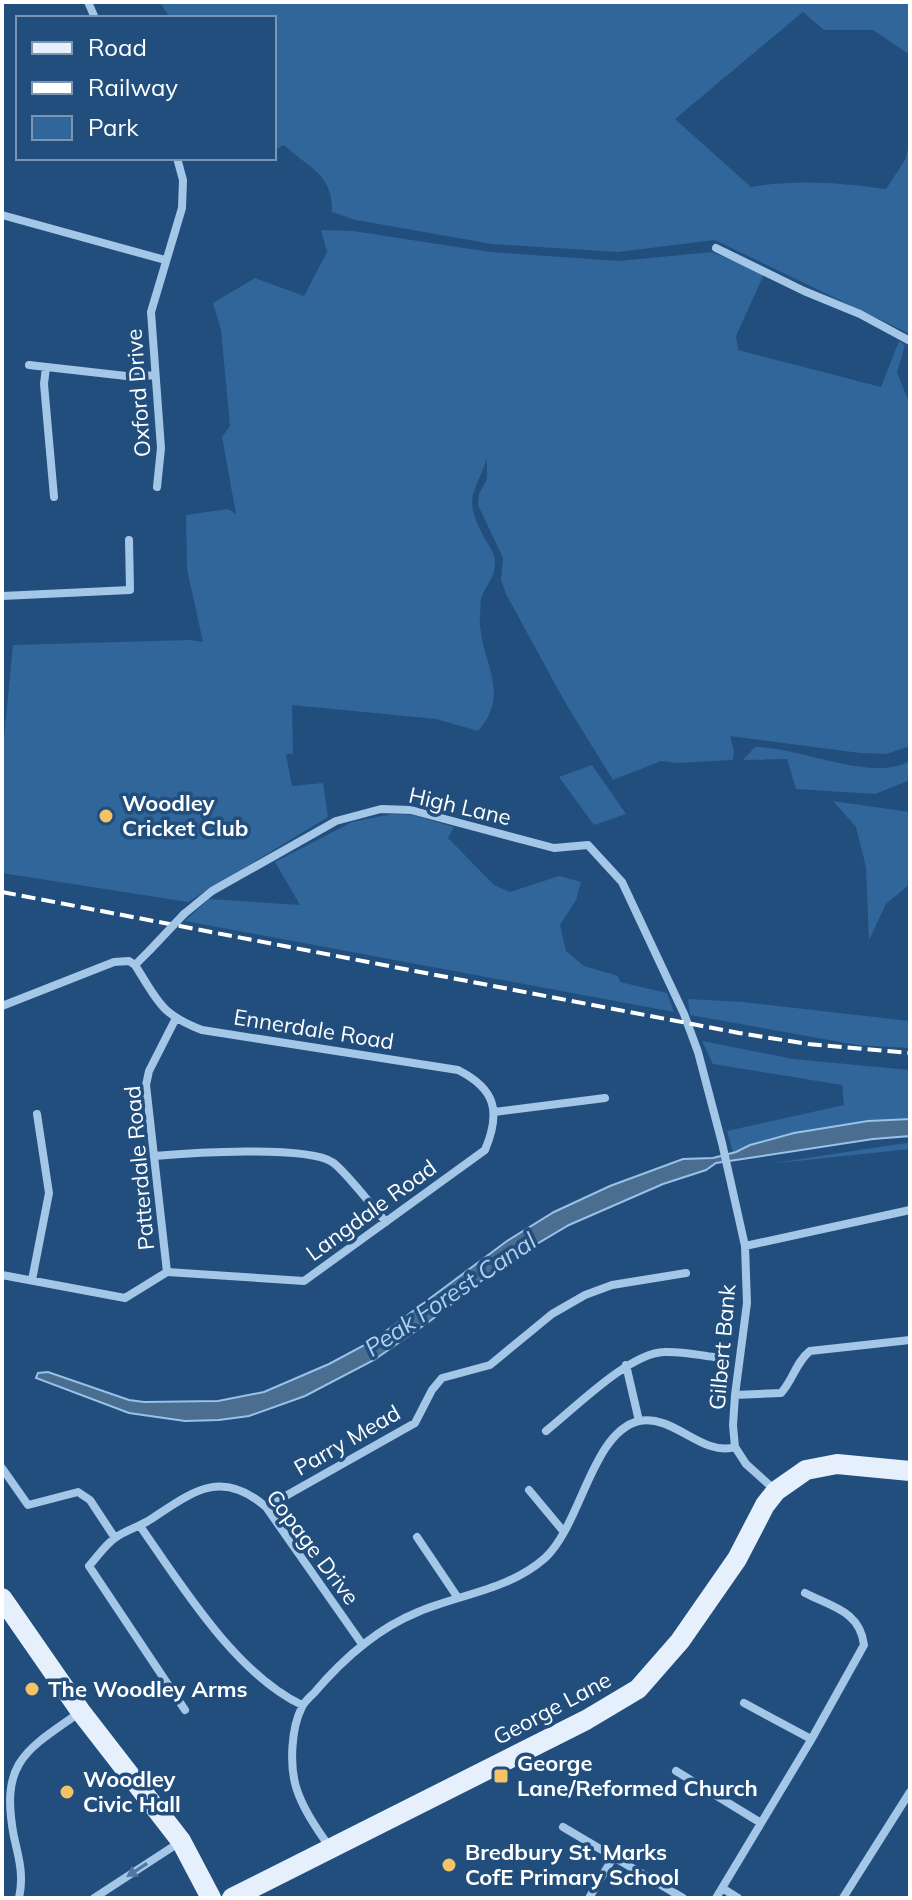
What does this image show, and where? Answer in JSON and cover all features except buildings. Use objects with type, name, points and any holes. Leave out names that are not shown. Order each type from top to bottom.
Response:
[{"type":"main road","name":"George Lane","points":[[232,1898],[586,1720],[638,1689],[680,1641],[737,1559],[765,1505],[776,1491],[806,1470],[837,1464],[910,1471]]},
{"type":"main road","points":[[2,1598],[81,1712],[181,1841],[211,1898]]},
{"type":"street","name":"Oxford Drive","points":[[157,487],[161,448],[151,312],[182,208],[183,180],[178,160]]},
{"type":"street","points":[[2,215],[165,260]]},
{"type":"street","points":[[716,248],[804,291],[860,314],[910,341]]},
{"type":"street","points":[[29,365],[135,377],[155,375]]},
{"type":"street","points":[[46,367],[44,384],[54,497]]},
{"type":"street","points":[[2,596],[130,590],[129,540]]},
{"type":"street","name":"High Lane","points":[[135,965],[184,914],[212,891],[336,821],[381,809],[411,810],[554,848],[588,845],[622,882],[684,1014],[698,1052],[722,1143]]},
{"type":"street","points":[[2,1006],[114,962],[129,961],[175,1020]]},
{"type":"street","name":"Ennerdale Road","points":[[175,1020],[202,1030],[458,1070],[476,1079],[492,1098],[494,1112]]},
{"type":"street","name":"Patterdale Road","points":[[167,1272],[146,1085],[149,1071],[175,1020]]},
{"type":"street","points":[[494,1112],[605,1098]]},
{"type":"street","name":"Langdale Road","points":[[167,1272],[304,1281],[485,1150],[494,1130],[494,1112]]},
{"type":"street","points":[[32,1280],[49,1193],[37,1114]]},
{"type":"street","name":"Gilbert Bank","points":[[722,1143],[745,1246],[747,1303],[735,1395],[735,1447]]},
{"type":"street","points":[[154,1156],[217,1151],[312,1155],[333,1162],[386,1222]]},
{"type":"street","points":[[745,1246],[910,1210]]},
{"type":"street","points":[[2,1275],[125,1298],[167,1272]]},
{"type":"street","name":"Parry Mead","points":[[266,1507],[415,1423],[432,1390],[442,1378],[490,1365],[552,1314],[585,1295],[612,1285],[686,1273]]},
{"type":"street","points":[[735,1395],[781,1393],[790,1383],[801,1358],[810,1351],[910,1340]]},
{"type":"street","points":[[546,1431],[626,1365],[646,1356],[662,1351],[714,1357]]},
{"type":"street","points":[[626,1365],[639,1421]]},
{"type":"street","points":[[330,1849],[296,1788],[294,1734],[302,1705],[331,1672],[362,1644],[415,1612],[490,1589],[521,1575],[547,1557],[564,1532],[606,1445],[621,1430],[639,1421],[660,1422],[710,1446],[727,1450],[735,1447],[746,1464],[776,1491]]},
{"type":"street","points":[[2,1468],[28,1505],[78,1492],[90,1500],[115,1538]]},
{"type":"street","name":"Copage Drive","points":[[185,1710],[89,1566],[115,1538],[200,1488],[237,1487],[266,1507],[362,1644]]},
{"type":"street","points":[[529,1490],[564,1532]]},
{"type":"street","points":[[140,1526],[199,1611],[234,1651],[285,1697],[302,1705]]},
{"type":"street","points":[[417,1537],[458,1598]]},
{"type":"street","points":[[716,1898],[864,1645],[862,1630],[853,1617],[805,1593]]},
{"type":"street","points":[[744,1703],[811,1739]]},
{"type":"street","points":[[19,1898],[22,1883],[20,1862],[8,1806],[8,1786],[13,1769],[25,1752],[81,1712]]},
{"type":"street","points":[[676,1771],[761,1823]]},
{"type":"street","points":[[843,1898],[910,1792]]},
{"type":"street","points":[[563,1827],[683,1898]]},
{"type":"street","points":[[94,1898],[181,1841]]},
{"type":"street","points":[[589,1898],[614,1856]]},
{"type":"street","points":[[722,1888],[738,1898]]},
{"type":"green space","points":[[160,2],[910,2],[910,55],[873,30],[824,30],[803,12],[675,119],[751,187],[819,183],[886,189],[905,160],[910,141],[910,334],[715,240],[618,252],[492,244],[356,220],[332,212],[328,188],[317,172],[284,145],[276,149],[276,16],[169,16]]},
{"type":"green space","points":[[321,230],[353,231],[490,252],[619,261],[712,252],[764,274],[736,336],[738,350],[881,387],[899,341],[905,345],[897,373],[910,404],[910,746],[887,754],[860,753],[730,736],[733,760],[661,761],[613,780],[566,704],[506,594],[501,580],[503,558],[478,505],[479,494],[487,479],[487,459],[474,491],[472,507],[495,558],[493,576],[481,598],[480,614],[483,646],[494,688],[488,716],[478,731],[436,719],[292,705],[293,754],[286,754],[292,786],[323,783],[328,817],[188,902],[2,873],[2,759],[13,645],[203,642],[187,569],[186,515],[228,509],[236,514],[222,437],[230,426],[221,330],[213,303],[255,278],[304,296],[327,252]]},
{"type":"green space","points":[[755,747],[875,768],[894,767],[910,761],[910,780],[875,794],[796,789],[787,759],[743,760]]},
{"type":"green space","points":[[592,765],[626,814],[594,825],[559,777]]},
{"type":"green space","points":[[833,801],[910,812],[910,884],[886,904],[869,940],[866,867],[856,827]]},
{"type":"green space","points":[[392,814],[413,815],[454,827],[448,838],[494,885],[510,892],[559,876],[581,882],[576,900],[560,925],[566,951],[584,966],[618,976],[620,982],[667,993],[674,1012],[185,921],[209,899],[300,905],[275,862],[352,822]]},
{"type":"green space","points":[[688,999],[743,1002],[910,1021],[910,1048],[857,1045],[690,1015]]},
{"type":"green space","points":[[702,1041],[793,1059],[910,1070],[910,1119],[803,1131],[768,1139],[733,1153],[727,1131],[844,1105],[842,1085],[713,1064]]},
{"type":"green space","points":[[910,1143],[910,1149],[769,1164],[898,1144]]},
{"type":"water","name":"Peak Forest Canal","points":[[910,1119],[910,1136],[716,1163],[706,1170],[663,1184],[569,1225],[503,1264],[374,1360],[305,1396],[249,1416],[185,1421],[129,1413],[36,1378],[38,1373],[48,1372],[129,1400],[144,1402],[218,1401],[264,1392],[329,1364],[374,1340],[507,1241],[554,1212],[610,1186],[683,1159],[713,1158],[794,1133],[868,1121]]},
{"type":"railway","points":[[2,892],[739,1033],[808,1044],[910,1053]]},
{"type":"place","name":"Woodley Cricket Club","points":[[106,816]]},
{"type":"place","name":"The Woodley Arms","points":[[32,1689]]},
{"type":"place","name":"George Lane/Reformed Church","points":[[501,1776]]},
{"type":"place","name":"Woodley Civic Hall","points":[[67,1792]]},
{"type":"place","name":"Bredbury St. Marks CofE Primary School","points":[[449,1865]]}]
